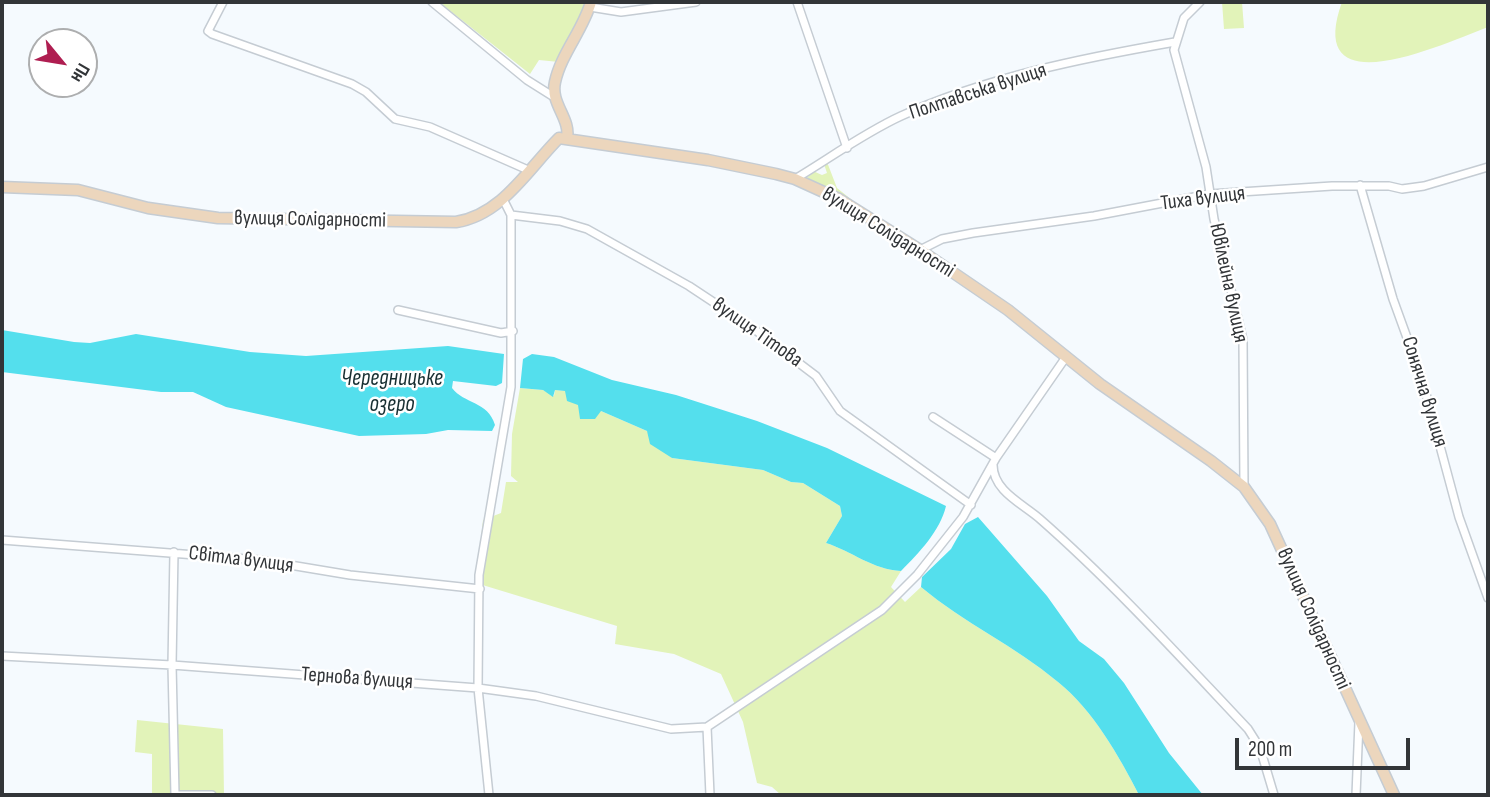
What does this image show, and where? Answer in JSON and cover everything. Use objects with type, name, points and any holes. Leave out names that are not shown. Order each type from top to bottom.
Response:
[{"type":"main road","points":[[567,139],[565,120],[554,97],[555,81],[590,4]]},
{"type":"main road","name":"вулиця Солідарності","points":[[2,187],[78,190],[148,208],[218,218],[456,222],[481,216],[503,199],[559,138],[708,160],[795,178],[839,199],[1008,310],[1066,357],[1244,487],[1270,524],[1359,722]]},
{"type":"main road","points":[[1359,722],[1394,795]]},
{"type":"street","points":[[223,2],[210,25],[208,31],[212,34],[345,81],[366,92],[395,119],[430,127],[528,170]]},
{"type":"street","points":[[432,2],[527,80],[554,97]]},
{"type":"street","points":[[590,4],[621,12],[696,2]]},
{"type":"street","points":[[797,2],[847,148]]},
{"type":"street","points":[[1175,41],[1184,19],[1200,2]]},
{"type":"street","name":"Полтавська вулиця","points":[[795,178],[901,117],[988,85],[1088,57],[1175,41]]},
{"type":"street","name":"Ювілейна вулиця","points":[[1175,41],[1176,57],[1206,167],[1243,340],[1244,487]]},
{"type":"street","points":[[1153,45],[1176,57]]},
{"type":"street","name":"Тиха вулиця","points":[[920,250],[942,239],[973,233],[1094,216],[1210,194],[1360,185],[1413,187],[1488,167]]},
{"type":"street","name":"Сонячна вулиця","points":[[1360,185],[1393,299],[1422,379],[1459,517],[1488,598]]},
{"type":"street","points":[[489,795],[478,688],[479,575],[511,387],[511,215],[503,199]]},
{"type":"street","name":"вулиця Тітова","points":[[511,215],[560,221],[587,229],[648,261],[698,292],[816,376],[840,411],[854,423],[971,505]]},
{"type":"street","points":[[398,310],[501,332],[513,331]]},
{"type":"street","points":[[710,795],[707,727],[882,610],[917,575],[971,505],[995,461],[1066,357]]},
{"type":"street","points":[[933,417],[995,461]]},
{"type":"street","points":[[995,461],[994,477],[1001,488],[1040,519],[1097,574],[1248,729],[1260,748],[1273,795]]},
{"type":"street","name":"Світла вулиця","points":[[2,540],[260,559],[350,575],[480,589]]},
{"type":"street","points":[[174,552],[172,665],[175,795],[212,795]]},
{"type":"street","name":"Тернова вулиця","points":[[2,656],[172,665],[478,688],[536,696],[671,729],[707,727]]},
{"type":"street","name":"вулиця Солідарності","points":[[1356,795],[1359,722]]},
{"type":"green space","points":[[439,2],[586,2],[559,62],[539,60],[530,74]]},
{"type":"green space","points":[[1222,2],[1242,2],[1244,28],[1224,29]]},
{"type":"green space","points":[[1342,2],[1488,2],[1488,27],[1413,55],[1384,61],[1360,62],[1342,54],[1335,35]]},
{"type":"green space","points":[[827,162],[837,188],[852,200],[849,202],[806,179],[813,171],[822,175],[827,173],[824,164]]},
{"type":"green space","points":[[520,388],[543,390],[554,396],[555,390],[566,391],[601,411],[647,431],[672,458],[763,470],[791,482],[803,483],[840,506],[842,516],[826,543],[872,564],[901,571],[891,587],[905,602],[921,587],[954,612],[1042,669],[1071,693],[1094,720],[1114,749],[1139,795],[781,795],[772,787],[757,783],[743,722],[721,674],[674,654],[615,644],[617,626],[476,583],[483,520],[501,513],[506,482],[518,482],[511,476],[512,434]]},
{"type":"green space","points":[[137,720],[223,729],[224,795],[152,795],[152,754],[135,752]]},
{"type":"water","name":"Чередницьке озеро","points":[[2,330],[90,343],[136,334],[250,352],[306,356],[448,346],[504,354],[502,383],[496,386],[453,381],[452,388],[457,393],[487,411],[492,417],[495,425],[492,431],[448,430],[426,434],[359,436],[226,407],[193,392],[161,392],[2,372]]},
{"type":"water","points":[[532,354],[554,357],[612,380],[676,395],[757,421],[827,448],[946,506],[943,515],[928,541],[901,571],[872,564],[826,543],[842,516],[840,506],[803,483],[791,482],[763,470],[672,458],[650,444],[647,431],[601,411],[595,419],[580,419],[578,405],[567,401],[565,391],[555,390],[553,397],[543,390],[520,388],[523,359]]},
{"type":"water","points":[[978,517],[1047,596],[1079,641],[1104,659],[1124,683],[1169,753],[1203,795],[1139,795],[1104,734],[1071,693],[1042,669],[954,612],[921,587],[922,577],[951,549],[965,524]]}]
